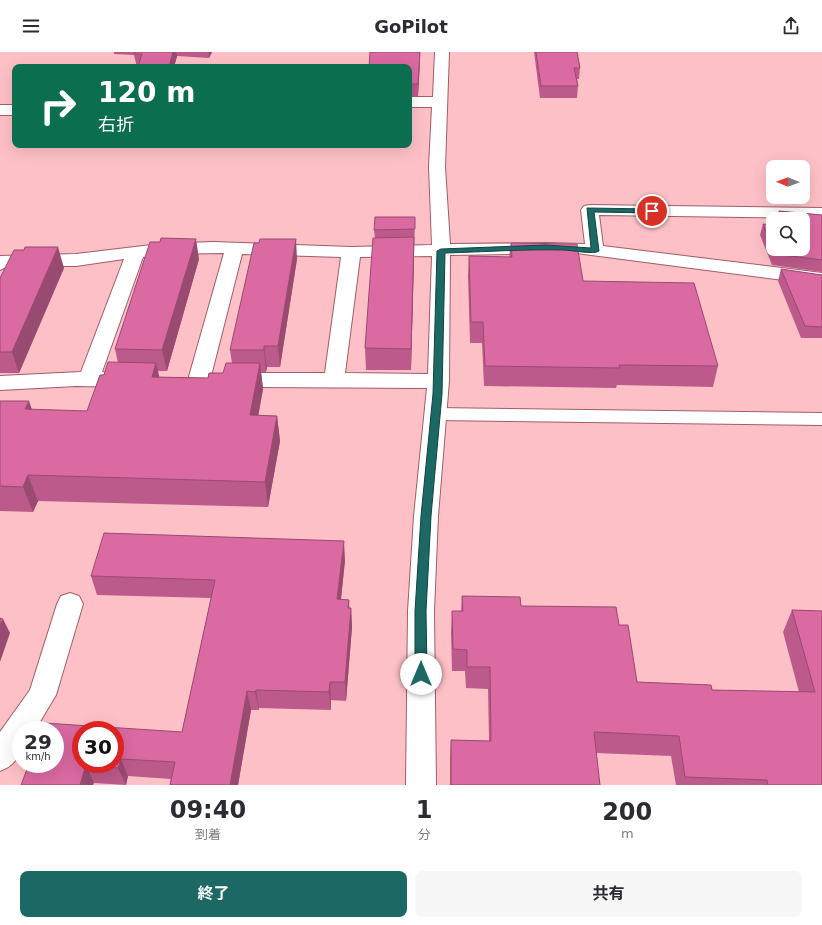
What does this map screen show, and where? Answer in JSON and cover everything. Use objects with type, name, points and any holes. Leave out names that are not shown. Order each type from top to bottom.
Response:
[{"type":"street","points":[[421,785],[421,611],[426,516],[438,381],[441,251],[438,167],[442,52]]},
{"type":"street","points":[[412,102],[440,102]]},
{"type":"street","points":[[0,110],[12,110]]},
{"type":"street","points":[[595,251],[590,210],[822,213]]},
{"type":"street","points":[[0,264],[2,261],[76,260],[175,248],[234,248],[351,252],[576,248],[822,278]]},
{"type":"street","points":[[234,248],[191,380],[438,381]]},
{"type":"street","points":[[89,379],[136,252]]},
{"type":"street","points":[[334,381],[351,252]]},
{"type":"street","points":[[0,383],[89,379],[144,380]]},
{"type":"street","points":[[0,757],[42,695],[70,604]]},
{"type":"lane","points":[[435,414],[822,419]]},
{"type":"building","points":[[136,52],[173,52],[170,64],[139,64],[142,54],[134,54]]},
{"type":"building","points":[[370,52],[420,52],[418,84],[412,84],[412,64],[369,64]]},
{"type":"building","points":[[536,52],[577,52],[580,68],[574,68],[578,86],[541,86]]},
{"type":"building","points":[[810,214],[822,215],[822,260],[791,256],[810,256]]},
{"type":"building","points":[[375,217],[415,217],[415,229],[374,230]]},
{"type":"building","points":[[763,224],[766,224],[766,232]]},
{"type":"building","points":[[414,237],[411,349],[365,348],[373,238]]},
{"type":"building","points":[[161,238],[196,239],[162,350],[115,349],[150,242],[160,242]]},
{"type":"building","points":[[260,239],[296,239],[278,346],[264,346],[264,350],[230,350],[254,243],[259,243]]},
{"type":"building","points":[[511,243],[577,244],[583,281],[694,283],[718,366],[619,365],[620,368],[485,366],[483,322],[471,322],[469,256],[512,257]]},
{"type":"building","points":[[25,247],[58,247],[12,352],[0,352],[0,278],[14,250],[24,250]]},
{"type":"building","points":[[781,269],[822,275],[822,327],[805,326]]},
{"type":"building","points":[[108,362],[156,363],[152,377],[208,378],[209,373],[223,373],[226,363],[260,363],[250,415],[277,416],[265,482],[28,475],[23,487],[0,486],[0,401],[29,401],[25,409],[87,411],[100,375],[104,375]]},
{"type":"building","points":[[104,533],[344,541],[337,599],[349,600],[348,608],[351,608],[345,682],[330,682],[329,692],[247,691],[230,785],[170,785],[175,762],[124,759],[124,728],[182,732],[215,580],[91,576]]},
{"type":"building","points":[[462,596],[520,597],[521,606],[616,607],[619,625],[628,625],[637,682],[711,685],[712,690],[815,692],[792,610],[822,611],[822,785],[768,785],[767,780],[685,777],[679,736],[594,732],[600,785],[451,785],[451,740],[491,741],[490,667],[467,667],[467,650],[453,649],[452,611],[463,611]]},
{"type":"building","points":[[0,618],[3,619],[0,626]]},
{"type":"building","points":[[64,724],[72,725],[72,773],[84,773],[80,785],[21,785],[26,773],[64,773]]},
{"type":"route","points":[[421,674],[421,611],[426,516],[437,394],[441,251],[546,248],[576,248],[595,251],[590,210],[652,211]]}]
